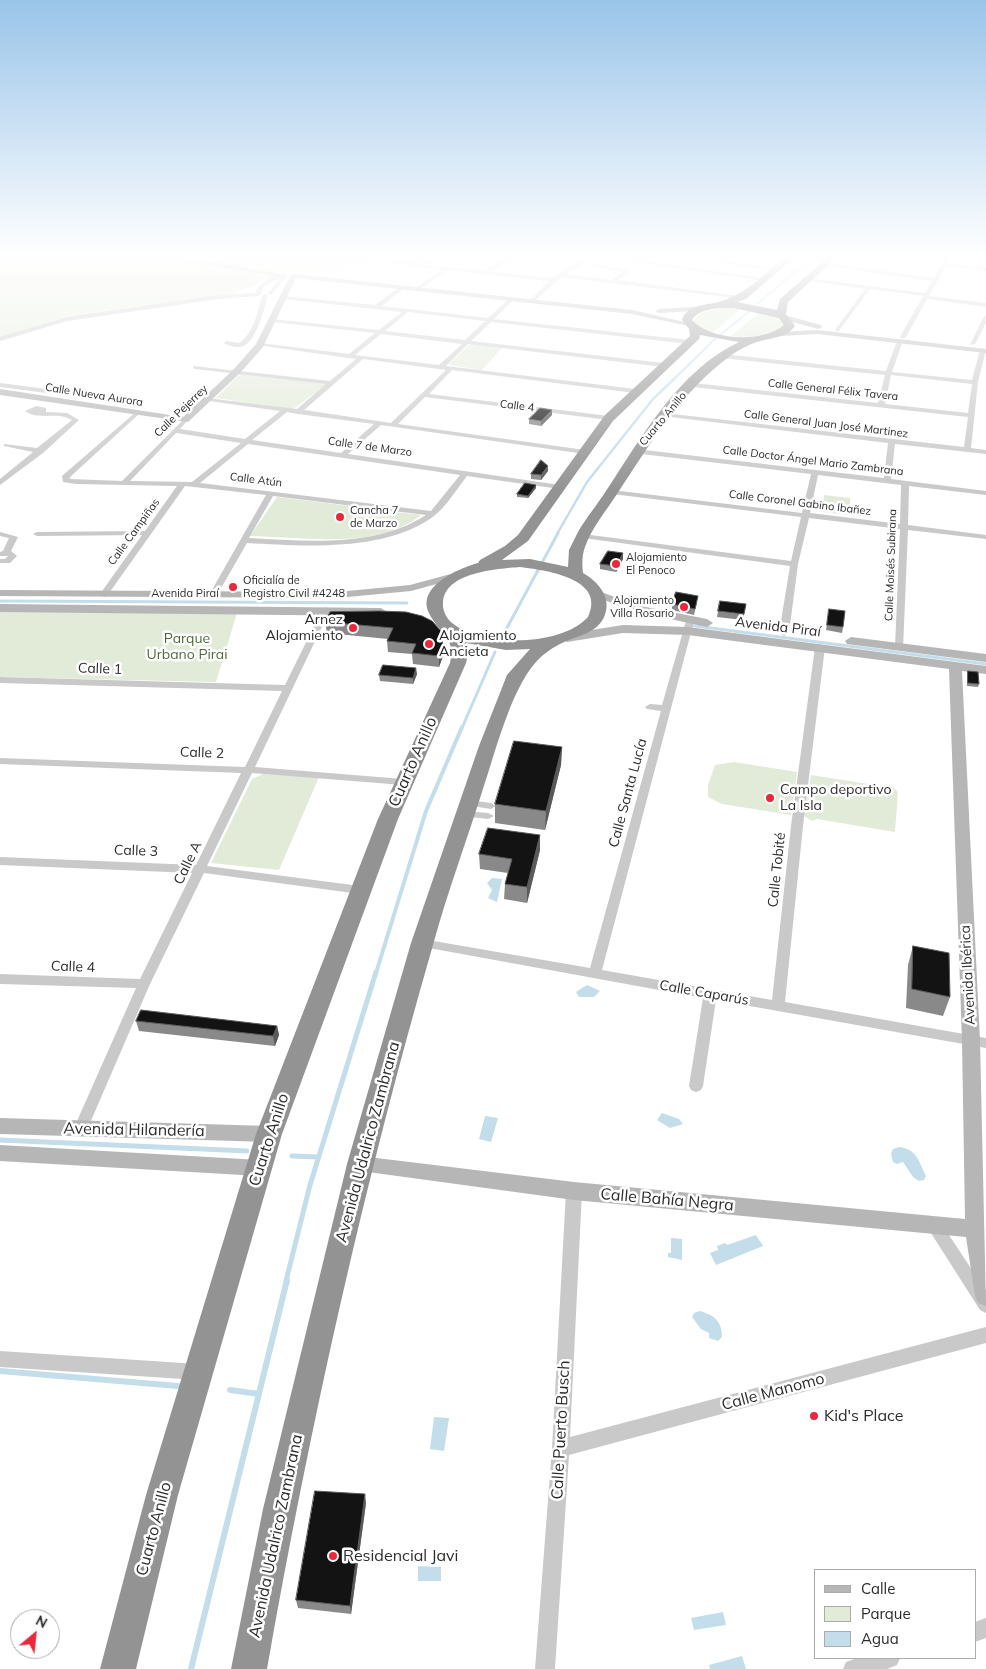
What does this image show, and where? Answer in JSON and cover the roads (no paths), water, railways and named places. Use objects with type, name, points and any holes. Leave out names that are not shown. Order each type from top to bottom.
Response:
[{"type":"highway","points":[[458,575],[475,569],[510,549],[523,538],[609,418],[635,391],[690,342],[695,337],[694,335]]},
{"type":"highway","points":[[713,335],[755,339],[776,335]]},
{"type":"highway","name":"Cuarto Anillo","points":[[576,576],[575,559],[583,536],[636,452],[664,415],[721,356],[740,344],[755,339]]},
{"type":"highway","points":[[475,569],[520,563],[559,569],[576,576],[588,584],[596,593]]},
{"type":"highway","name":"Cuarto Anillo","points":[[118,1669],[162,1495],[269,1134],[360,890],[403,782],[458,663],[461,650],[441,624],[435,606],[436,597],[448,582],[458,575]]},
{"type":"highway","name":"Avenida Udalrico Zambrana","points":[[249,1669],[279,1509],[360,1164],[422,943],[478,809],[515,676],[534,654],[593,622],[598,613],[600,603],[596,593]]},
{"type":"highway","points":[[441,624],[481,641],[519,646],[560,640]]},
{"type":"street","points":[[0,340],[16,335]]},
{"type":"street","points":[[227,343],[241,345],[249,335]]},
{"type":"street","name":"Calle Pejerrey","points":[[125,482],[185,420],[237,371],[260,345],[266,335]]},
{"type":"street","points":[[351,356],[377,335]]},
{"type":"street","points":[[405,335],[664,365]]},
{"type":"street","points":[[442,367],[475,335]]},
{"type":"street","points":[[626,335],[690,342]]},
{"type":"street","points":[[857,335],[887,337]]},
{"type":"street","points":[[872,335],[985,349]]},
{"type":"street","points":[[881,405],[888,374],[904,335]]},
{"type":"street","points":[[972,344],[977,335]]},
{"type":"street","points":[[902,339],[972,344],[985,349]]},
{"type":"street","points":[[260,345],[635,391]]},
{"type":"street","points":[[967,450],[975,382],[985,349]]},
{"type":"street","points":[[721,356],[975,382]]},
{"type":"street","points":[[298,412],[362,357]]},
{"type":"street","points":[[195,367],[332,382]]},
{"type":"street","points":[[393,425],[451,368]]},
{"type":"street","name":"Calle General Félix Tavera","points":[[693,385],[971,415]]},
{"type":"street","points":[[1,392],[62,393]]},
{"type":"street","name":"Calle Nueva Aurora","points":[[1,392],[185,420]]},
{"type":"street","name":"Calle 4","points":[[424,395],[609,418]]},
{"type":"street","name":"Calle 7 de Marzo","points":[[209,399],[585,452]]},
{"type":"street","points":[[194,484],[285,410]]},
{"type":"street","points":[[0,483],[76,420],[66,415],[43,412]]},
{"type":"street","name":"Calle Atún","points":[[137,413],[66,476],[66,480],[76,482],[183,483],[432,513]]},
{"type":"street","name":"Calle General Juan José Martinez","points":[[664,415],[986,452]]},
{"type":"street","points":[[343,455],[380,423]]},
{"type":"street","name":"Calle 7 de Marzo","points":[[176,430],[560,487]]},
{"type":"street","points":[[887,482],[892,442]]},
{"type":"street","points":[[2,444],[40,450]]},
{"type":"street","name":"Calle Doctor Ángel Mario Zambrana","points":[[636,452],[986,493]]},
{"type":"street","points":[[244,540],[360,540],[409,527],[432,513],[465,473]]},
{"type":"street","points":[[784,633],[794,564],[815,473]]},
{"type":"street","name":"Calle Campiñas","points":[[104,594],[183,483]]},
{"type":"street","name":"Calle Moisés Subirana","points":[[900,647],[905,484]]},
{"type":"street","name":"Calle Coronel Gabino Ibañez","points":[[612,492],[986,537]]},
{"type":"street","points":[[213,594],[270,494]]},
{"type":"street","points":[[37,534],[147,533]]},
{"type":"street","points":[[0,534],[14,537],[3,553]]},
{"type":"street","points":[[583,536],[794,564]]},
{"type":"street","points":[[0,561],[12,558],[13,556],[11,553],[3,553]]},
{"type":"street","name":"Avenida Piraí","points":[[0,593],[213,594],[384,592],[411,588],[458,575]]},
{"type":"street","name":"Avenida Piraí","points":[[596,593],[633,608],[689,625],[820,647],[954,660],[986,658]]},
{"type":"street","name":"Avenida Piraí","points":[[0,608],[326,610],[397,614]]},
{"type":"street","name":"Calle A","points":[[80,1130],[144,984],[326,610]]},
{"type":"street","name":"Avenida Piraí","points":[[560,640],[623,629],[689,625],[784,633],[900,647],[986,670]]},
{"type":"street","name":"Calle Santa Lucía","points":[[595,974],[689,625]]},
{"type":"street","name":"Calle Tobité","points":[[778,1006],[797,826],[820,647]]},
{"type":"street","name":"Avenida Ibérica","points":[[954,660],[979,1042],[975,1229],[986,1296]]},
{"type":"street","name":"Calle 1","points":[[0,680],[289,688]]},
{"type":"street","points":[[650,707],[667,709]]},
{"type":"street","name":"Calle 2","points":[[0,762],[249,770],[403,782]]},
{"type":"street","name":"Calle 3","points":[[0,861],[201,869],[360,890]]},
{"type":"street","name":"Calle Caparús","points":[[422,943],[979,1042]]},
{"type":"street","name":"Calle 4","points":[[0,979],[144,984]]},
{"type":"street","points":[[696,1086],[710,994]]},
{"type":"street","name":"Avenida Hilandería","points":[[0,1126],[80,1130],[269,1134]]},
{"type":"street","name":"Avenida Hilandería","points":[[0,1153],[260,1168]]},
{"type":"street","name":"Calle Bahía Negra","points":[[360,1164],[574,1191],[975,1229]]},
{"type":"street","name":"Calle Puerto Busch","points":[[545,1669],[561,1448],[574,1191]]},
{"type":"street","points":[[934,1225],[986,1306]]},
{"type":"street","name":"Calle Manomo","points":[[561,1448],[986,1335]]},
{"type":"street","points":[[0,1359],[198,1372]]},
{"type":"street","points":[[853,1669],[887,1659]]},
{"type":"water","points":[[492,878],[502,879],[497,902],[488,898],[492,890],[487,883]]},
{"type":"water","points":[[587,985],[600,991],[594,997],[579,997],[576,992]]},
{"type":"water","points":[[662,1113],[679,1119],[683,1124],[670,1128],[657,1120]]},
{"type":"water","points":[[485,1116],[498,1118],[491,1142],[479,1139]]},
{"type":"water","points":[[899,1147],[914,1153],[926,1176],[924,1180],[919,1181],[913,1177],[903,1162],[897,1164],[893,1162],[891,1154],[893,1149]]},
{"type":"water","points":[[756,1235],[763,1246],[716,1265],[710,1253],[718,1250],[717,1246],[725,1243],[727,1245]]},
{"type":"water","points":[[671,1238],[682,1239],[682,1260],[668,1257],[668,1253],[671,1253]]},
{"type":"water","points":[[700,1311],[714,1317],[719,1323],[722,1337],[718,1341],[709,1338],[709,1333],[701,1329],[692,1317],[694,1313]]},
{"type":"water","points":[[434,1417],[449,1418],[444,1451],[430,1449]]},
{"type":"water","points":[[418,1566],[441,1567],[441,1581],[418,1581]]},
{"type":"water","points":[[723,1612],[726,1625],[694,1630],[691,1618]]},
{"type":"water","points":[[742,1656],[746,1669],[710,1669],[709,1665]]},
{"type":"waterway","points":[[673,380],[715,339]]},
{"type":"waterway","points":[[557,534],[587,482],[653,399],[674,379]]},
{"type":"waterway","points":[[501,639],[558,533]]},
{"type":"waterway","points":[[0,601],[407,603]]},
{"type":"waterway","points":[[688,625],[986,664]]},
{"type":"waterway","points":[[462,728],[495,652]]},
{"type":"waterway","points":[[376,973],[426,811],[462,727]]},
{"type":"waterway","points":[[319,1157],[376,972]]},
{"type":"waterway","points":[[0,1140],[247,1151]]},
{"type":"waterway","points":[[292,1156],[319,1157]]},
{"type":"waterway","points":[[286,1281],[319,1157]]},
{"type":"waterway","points":[[259,1394],[287,1280]]},
{"type":"waterway","points":[[0,1371],[178,1386]]},
{"type":"waterway","points":[[230,1390],[259,1394]]},
{"type":"waterway","points":[[191,1669],[259,1394]]},
{"type":"place","name":"Cancha 7 de Marzo","points":[[340,517]]},
{"type":"place","name":"Alojamiento El Penoco","points":[[616,564]]},
{"type":"place","name":"Oficialía de Registro Civil #4248","points":[[233,587]]},
{"type":"place","name":"Alojamiento Villa Rosario","points":[[684,607]]},
{"type":"place","name":"Arnez Alojamiento","points":[[353,628]]},
{"type":"place","name":"Alojamiento Ancieta","points":[[429,644]]},
{"type":"place","name":"Campo deportivo La Isla","points":[[770,798]]},
{"type":"place","name":"Kid's Place","points":[[814,1416]]},
{"type":"place","name":"Residencial Javi","points":[[333,1556]]},
{"type":"park label","name":"Parque Urbano Pirai","points":[[187,648]]}]
